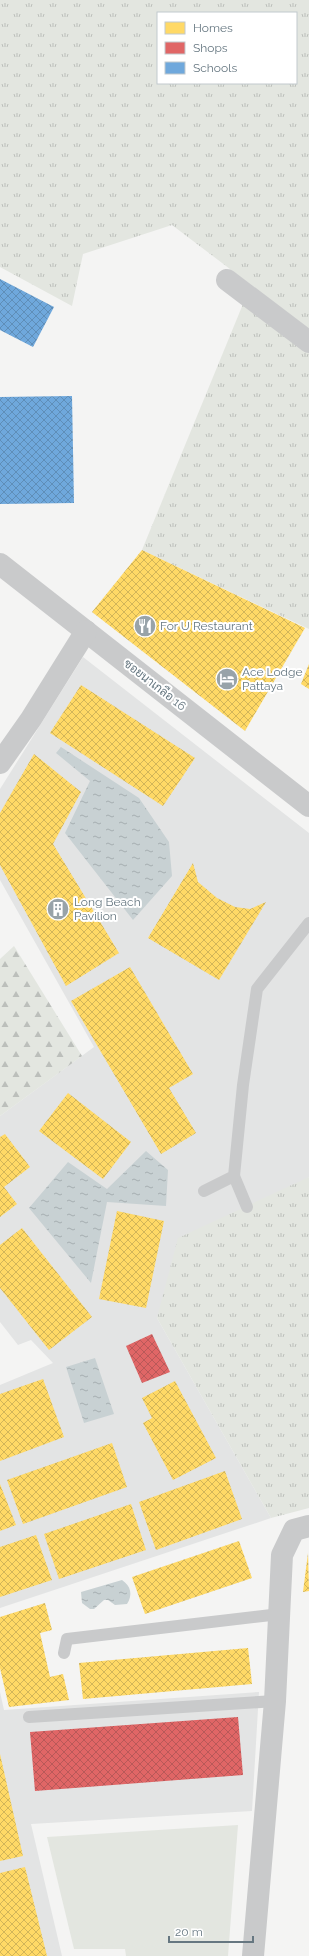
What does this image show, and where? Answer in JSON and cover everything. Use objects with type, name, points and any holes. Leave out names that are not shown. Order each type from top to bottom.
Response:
[{"type":"street","points":[[227,280],[309,342]]},
{"type":"street","name":"ซอยนาเกลือ 16","points":[[0,564],[309,806]]},
{"type":"street","points":[[0,763],[31,719],[86,631]]},
{"type":"street","points":[[253,1956],[275,1701],[282,1555],[294,1530],[309,1526]]},
{"type":"lane","points":[[248,1207],[234,1176],[243,1085],[257,989],[309,923]]},
{"type":"lane","points":[[204,1191],[234,1176]]},
{"type":"lane","points":[[64,1653],[67,1639],[280,1614]]},
{"type":"lane","points":[[29,1717],[275,1701]]},
{"type":"shaded area","name":"Long Beach Pavilion","points":[[83,657],[309,833],[309,1177],[157,1318],[271,1518],[0,1608],[0,1385],[53,1363],[31,1340],[18,1345],[0,1322],[0,1116],[94,1047],[0,880],[0,789]]},
{"type":"shaded area","points":[[0,1692],[4,1710],[259,1692],[252,1811],[31,1824],[62,1956],[0,1956]]},
{"type":"green space","points":[[0,0],[309,0],[309,329],[172,225],[83,254],[72,306],[0,267]]},
{"type":"green space","points":[[243,304],[309,352],[309,629],[142,550]]},
{"type":"green space","points":[[14,946],[82,1056],[0,1116],[0,959]]},
{"type":"green space","points":[[309,1177],[309,1508],[271,1518],[157,1318],[178,1238]]},
{"type":"green space","points":[[238,1825],[228,1956],[126,1956],[125,1949],[74,1949],[47,1837]]},
{"type":"water","points":[[61,747],[139,798],[169,842],[172,876],[133,920],[65,833],[90,781],[56,753]]},
{"type":"water","points":[[146,1151],[168,1170],[166,1206],[107,1202],[91,1283],[29,1208],[68,1162],[107,1189]]},
{"type":"water","points":[[95,1358],[114,1414],[84,1423],[66,1367]]},
{"type":"water","points":[[122,1580],[125,1582],[130,1591],[130,1597],[127,1604],[115,1605],[108,1600],[104,1600],[94,1609],[90,1609],[82,1603],[81,1592]]},
{"type":"building: Homes","name":"Ace Lodge Pattaya","points":[[142,550],[305,628],[245,731],[92,612]]},
{"type":"building: Homes","points":[[309,664],[309,689],[301,684]]},
{"type":"building: Homes","points":[[81,685],[195,758],[163,806],[50,733]]},
{"type":"building: Homes","name":"Long Beach Pavilion","points":[[34,754],[81,792],[53,844],[119,953],[66,986],[0,865],[0,813]]},
{"type":"building: Homes","name":"Long Beach Pavilion","points":[[193,863],[198,882],[217,898],[235,907],[250,909],[266,902],[219,980],[148,938]]},
{"type":"building: Homes","points":[[130,967],[193,1074],[169,1088],[196,1133],[161,1154],[71,1001]]},
{"type":"building: Homes","points":[[68,1093],[131,1142],[103,1179],[39,1131]]},
{"type":"building: Homes","points":[[5,1134],[30,1167],[4,1187],[17,1204],[0,1217],[0,1137]]},
{"type":"building: Homes","points":[[117,1211],[164,1221],[146,1308],[99,1299]]},
{"type":"building: Homes","points":[[22,1228],[92,1317],[49,1350],[0,1288],[0,1245]]},
{"type":"building: Homes","points":[[43,1379],[64,1437],[0,1461],[0,1394]]},
{"type":"building: Homes","points":[[175,1381],[216,1458],[173,1480],[143,1423],[152,1418],[142,1398]]},
{"type":"building: Homes","points":[[112,1443],[127,1487],[23,1524],[7,1480]]},
{"type":"building: Homes","points":[[225,1471],[242,1519],[156,1550],[139,1502]]},
{"type":"building: Homes","points":[[0,1484],[16,1525],[0,1531]]},
{"type":"building: Homes","points":[[131,1504],[146,1550],[59,1579],[44,1534]]},
{"type":"building: Homes","points":[[36,1535],[52,1580],[0,1597],[0,1547]]},
{"type":"building: Homes","points":[[239,1541],[252,1578],[145,1614],[132,1577]]},
{"type":"building: Homes","points":[[308,1553],[309,1591],[303,1592]]},
{"type":"building: Homes","points":[[45,1603],[52,1630],[40,1633],[50,1677],[63,1674],[69,1700],[9,1707],[0,1668],[0,1617]]},
{"type":"building: Homes","points":[[248,1648],[252,1684],[83,1699],[79,1663]]},
{"type":"building: Homes","points":[[0,1754],[23,1856],[0,1861]]},
{"type":"building: Homes","points":[[25,1867],[47,1956],[0,1956],[0,1873]]},
{"type":"building: Shops","points":[[152,1334],[170,1372],[142,1383],[126,1346]]},
{"type":"building: Shops","points":[[238,1717],[243,1775],[35,1791],[30,1732]]},
{"type":"building: Schools","points":[[0,279],[54,307],[33,347],[0,330]]},
{"type":"building: Schools","points":[[72,396],[74,503],[0,504],[0,397]]},
{"type":"place","name":"For U Restaurant","points":[[145,626]]},
{"type":"place","name":"Ace Lodge Pattaya","points":[[227,679]]},
{"type":"place","name":"Long Beach Pavilion","points":[[58,909]]}]
